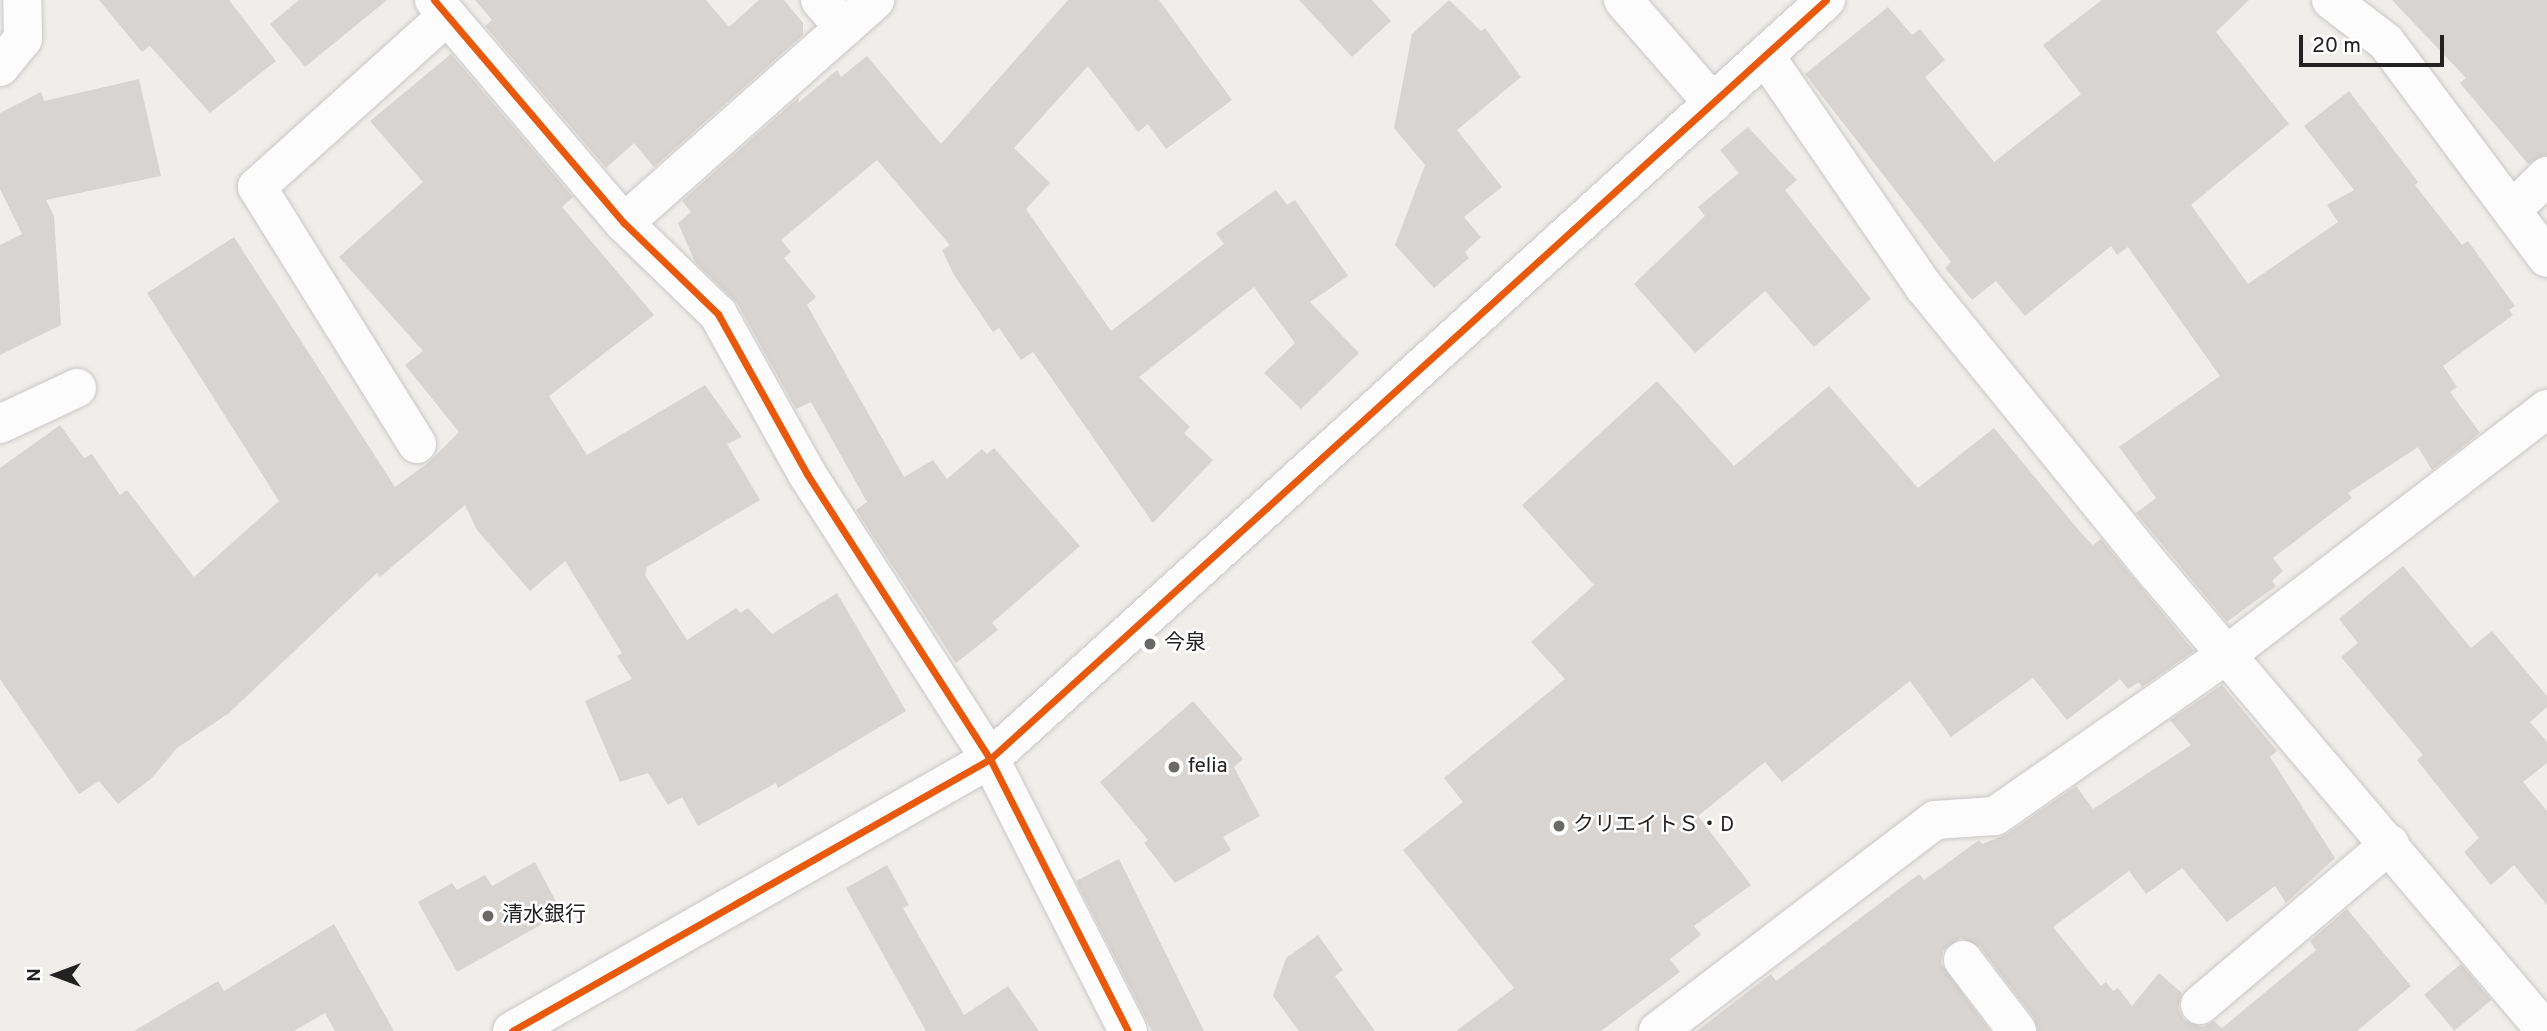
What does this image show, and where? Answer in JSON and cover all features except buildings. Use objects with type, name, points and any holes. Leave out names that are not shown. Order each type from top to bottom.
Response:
[{"type":"street","points":[[0,67],[23,39],[22,0]]},
{"type":"street","points":[[624,223],[832,14],[875,0]]},
{"type":"street","points":[[1623,0],[1713,103]]},
{"type":"street","points":[[512,1031],[990,759],[1826,0]]},
{"type":"street","points":[[2331,0],[2386,42],[2514,208],[2547,258]]},
{"type":"street","points":[[417,444],[257,187],[441,8],[624,223],[718,314],[807,474],[990,759],[1128,1031]]},
{"type":"street","points":[[1766,57],[1925,288],[2546,1031]]},
{"type":"street","points":[[2514,208],[2547,176]]},
{"type":"street","points":[[0,424],[77,388]]},
{"type":"street","points":[[1658,1031],[1935,820],[1995,816],[2229,653],[2547,409]]},
{"type":"street","points":[[2200,1005],[2389,844]]},
{"type":"street","points":[[1963,960],[2017,1031]]},
{"type":"cycle path","points":[[434,0],[624,223],[718,314],[807,474],[990,759],[1128,1031]]},
{"type":"cycle path","points":[[512,1031],[990,759],[1826,0]]},
{"type":"place","name":"今泉","points":[[1150,644]]},
{"type":"place","name":"felia","points":[[1174,767]]},
{"type":"place","name":"クリエイトＳ・D","points":[[1559,826]]},
{"type":"place","name":"清水銀行","points":[[488,916]]}]
